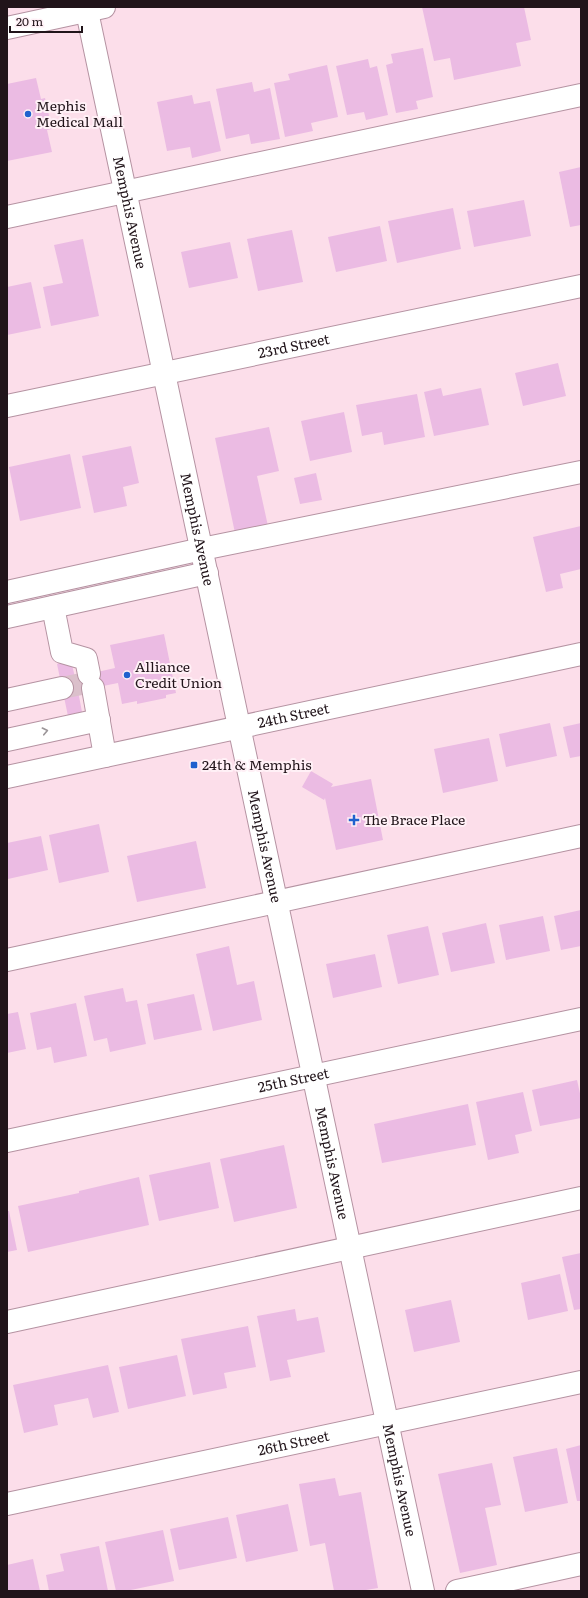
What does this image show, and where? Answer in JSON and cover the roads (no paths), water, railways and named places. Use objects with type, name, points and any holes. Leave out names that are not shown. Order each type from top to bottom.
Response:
[{"type":"street","points":[[7,28],[92,8]]},
{"type":"street","name":"Memphis Avenue","points":[[92,8],[125,192],[423,1591]]},
{"type":"street","points":[[7,217],[581,95]]},
{"type":"street","name":"23rd Street","points":[[7,406],[581,286]]},
{"type":"street","points":[[7,592],[202,550],[581,472]]},
{"type":"street","points":[[7,617],[207,573]]},
{"type":"street","points":[[52,607],[62,652],[86,659],[105,756]]},
{"type":"street","name":"24th Street","points":[[7,777],[581,654]]},
{"type":"street","points":[[7,700],[62,688]]},
{"type":"street","points":[[7,740],[99,720]]},
{"type":"street","points":[[7,960],[581,836]]},
{"type":"street","name":"25th Street","points":[[7,1141],[581,1019]]},
{"type":"street","points":[[7,1322],[581,1198]]},
{"type":"street","name":"26th Street","points":[[7,1504],[581,1382]]},
{"type":"street","points":[[457,1591],[581,1564]]},
{"type":"tunnel","points":[[62,688],[91,682],[93,688]]},
{"type":"place","name":"Mephis Medical Mall","points":[[28,114]]},
{"type":"place","name":"Alliance Credit Union","points":[[127,675]]},
{"type":"place","name":"24th & Memphis","points":[[194,765]]},
{"type":"place","name":"The Brace Place","points":[[354,820]]}]
